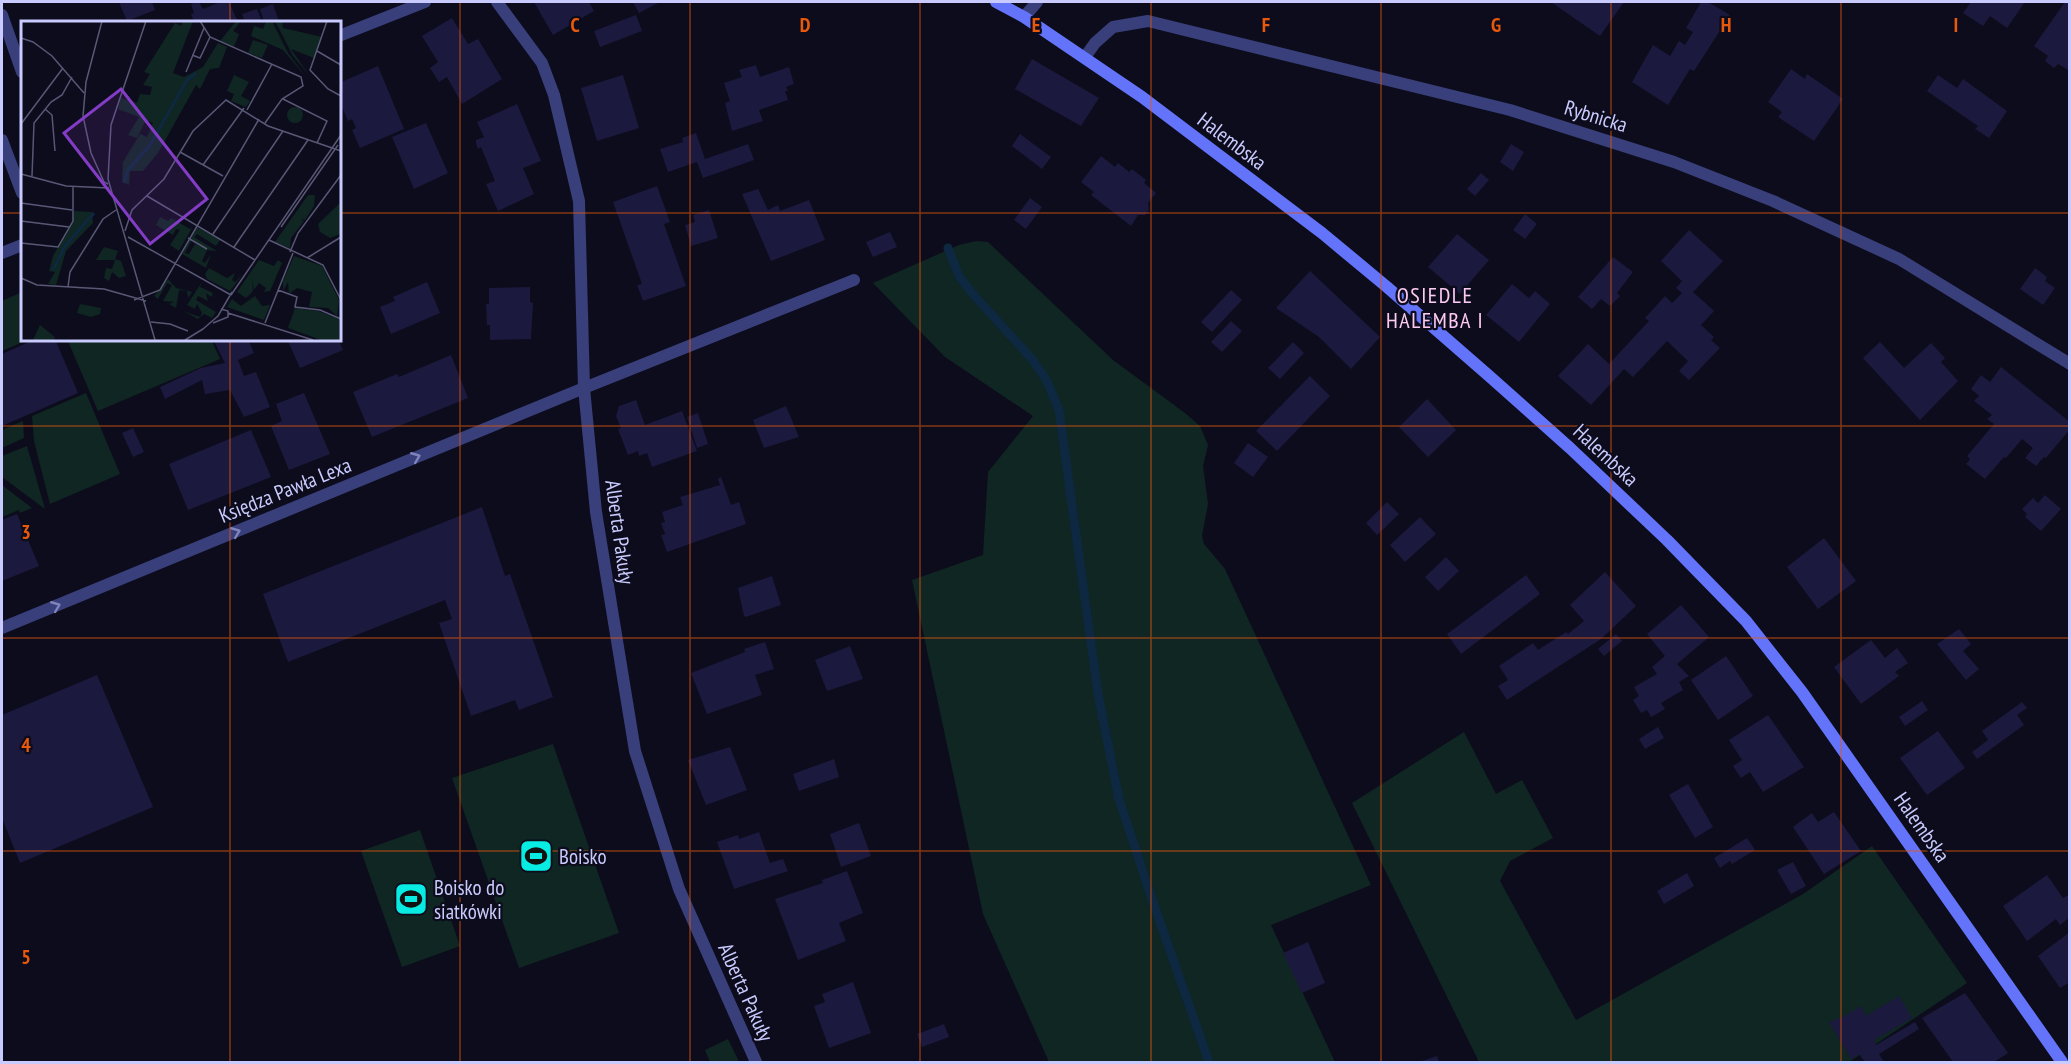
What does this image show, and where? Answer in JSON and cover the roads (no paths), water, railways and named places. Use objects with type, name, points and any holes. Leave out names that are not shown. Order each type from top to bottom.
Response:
[{"type":"street","points":[[340,36],[425,2]]},
{"type":"street","name":"Alberta Pakuły","points":[[497,2],[542,63],[554,96],[579,201],[584,388],[596,512],[634,751],[679,889],[756,1062]]},
{"type":"street","name":"Halembska","points":[[996,2],[1024,17],[1084,57],[1245,174],[1388,287],[1570,448],[1667,540],[1746,621],[1802,693],[2062,1062]]},
{"type":"street","points":[[1024,17],[1037,2]]},
{"type":"street","points":[[2,15],[21,69]]},
{"type":"street","name":"Rybnicka","points":[[1084,57],[1113,27],[1148,21],[1510,110],[1600,138],[1674,162],[1773,201],[1899,259],[2070,364]]},
{"type":"street","points":[[2,140],[21,190]]},
{"type":"street","points":[[2,254],[21,244]]},
{"type":"street","name":"Księdza Pawła Lexa","points":[[2,628],[584,388],[854,280]]},
{"type":"waterway","points":[[948,248],[959,276],[1032,359],[1047,381],[1059,410],[1098,694],[1119,799],[1209,1062]]},
{"type":"place","name":"Boisko","points":[[536,856]]},
{"type":"place","name":"Boisko do siatkówki","points":[[411,899]]},
{"type":"district","name":"OSIEDLE HALEMBA I","points":[[1435,308]]}]
